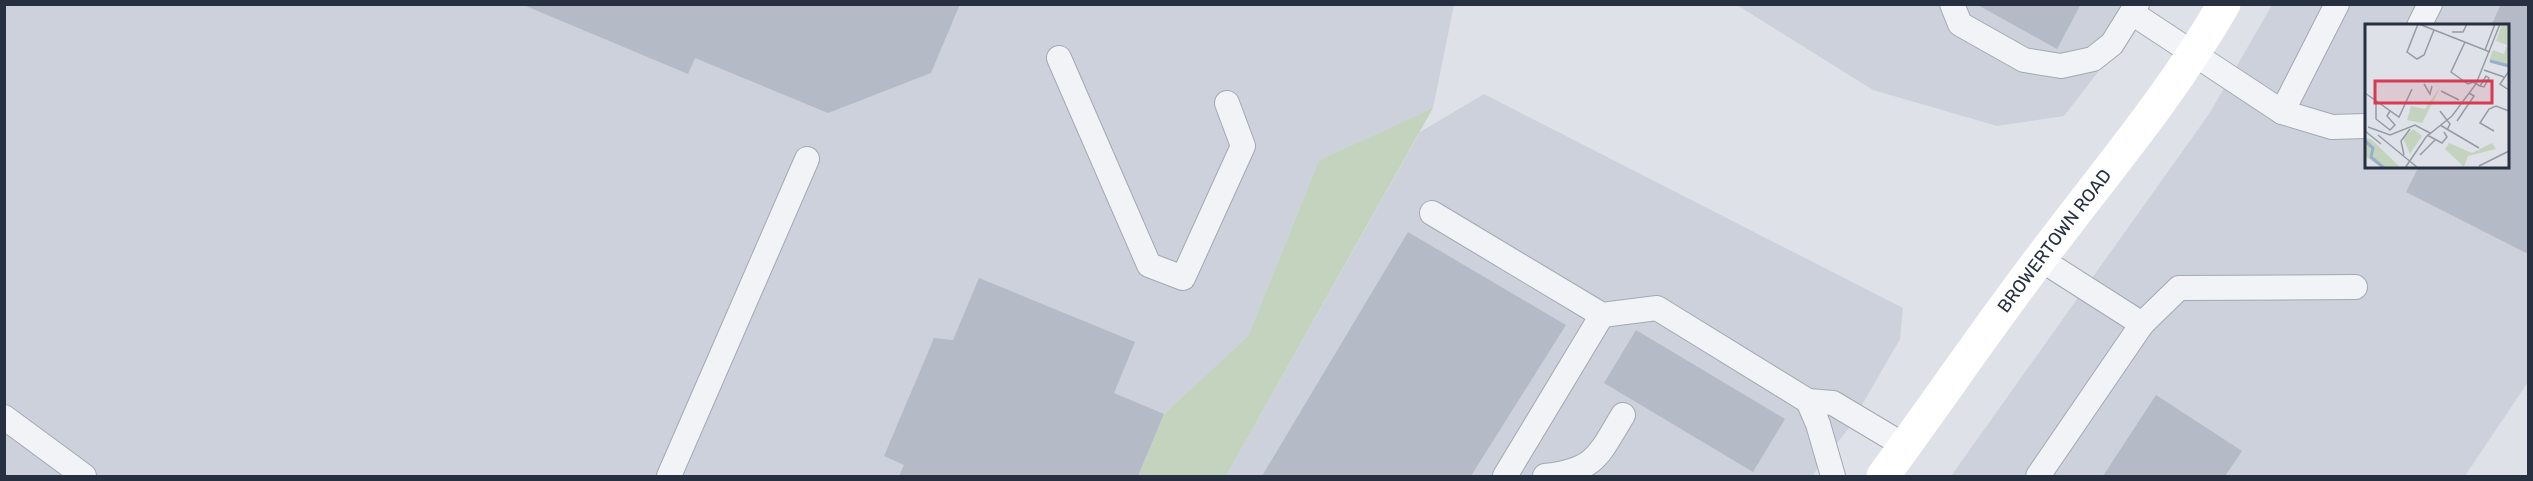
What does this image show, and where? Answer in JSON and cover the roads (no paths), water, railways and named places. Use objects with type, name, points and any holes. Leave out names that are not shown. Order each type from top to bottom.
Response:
[{"type":"street","name":"BROWERTOWN ROAD","points":[[1883,477],[2040,259],[2132,142],[2194,54],[2224,4]]},
{"type":"lane","points":[[1952,4],[1960,24],[1987,40],[2024,60],[2061,66],[2093,59],[2112,44],[2134,9],[2194,54],[2282,112],[2332,127],[2365,126]]},
{"type":"lane","points":[[2282,112],[2337,4]]},
{"type":"lane","points":[[2421,24],[2430,4]]},
{"type":"lane","points":[[1059,58],[1149,265],[1184,278],[1243,146],[1227,103]]},
{"type":"lane","points":[[669,477],[807,159]]},
{"type":"lane","points":[[1432,213],[1602,315],[1657,308],[1808,401],[1833,403],[1905,446]]},
{"type":"lane","points":[[2040,259],[2142,324]]},
{"type":"lane","points":[[2038,477],[2142,324],[2179,288],[2355,287]]},
{"type":"lane","points":[[1505,477],[1602,315]]},
{"type":"lane","points":[[1808,401],[1818,424],[1833,477]]},
{"type":"lane","points":[[1545,477],[1581,470],[1602,449],[1623,415]]},
{"type":"lane","points":[[7,425],[84,477]]}]
